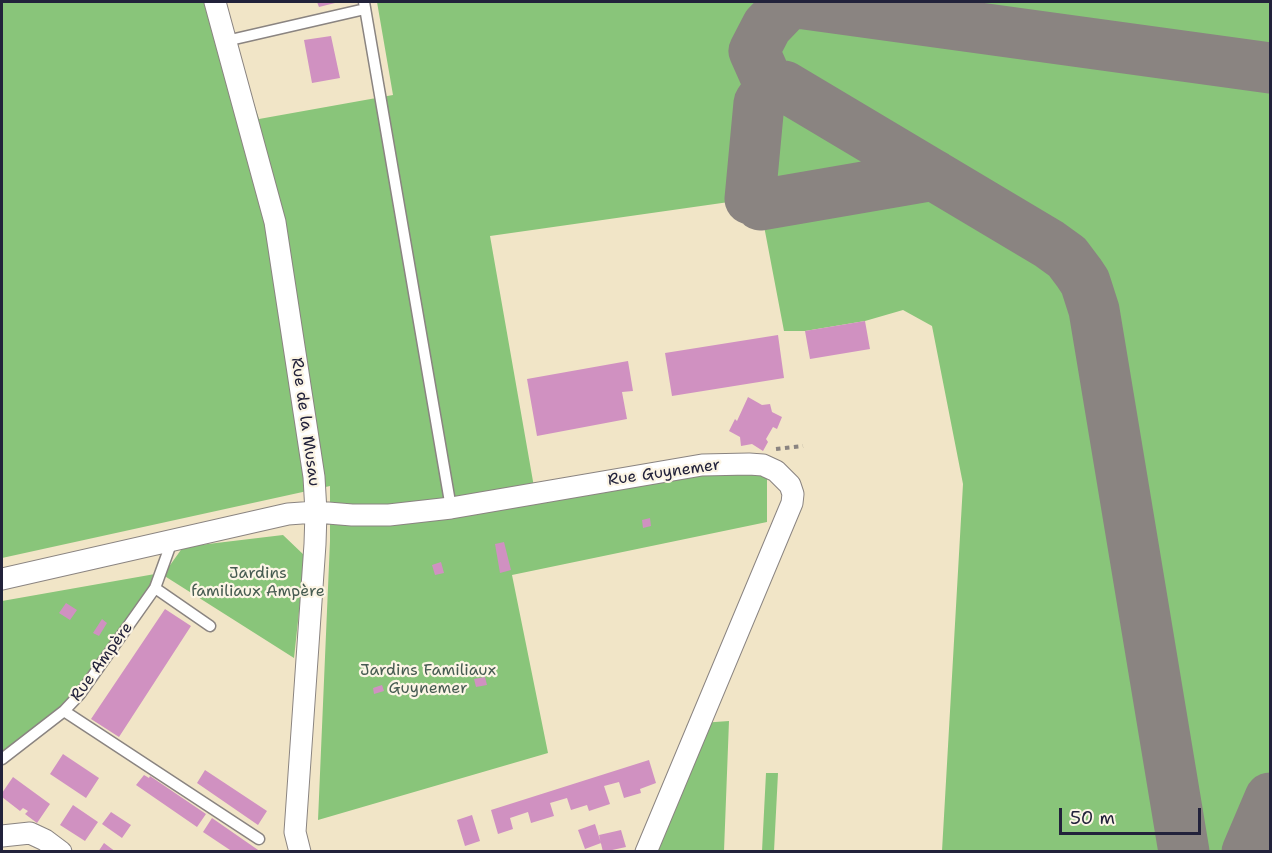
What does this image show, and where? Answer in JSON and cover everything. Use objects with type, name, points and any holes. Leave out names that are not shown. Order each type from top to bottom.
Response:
[{"type":"street","name":"Rue de la Musau","points":[[215,2],[275,222],[314,477],[316,512],[295,832],[300,852]]},
{"type":"street","name":"Rue Guynemer","points":[[316,512],[389,515],[451,508],[702,465],[763,465],[783,477],[790,485],[793,494],[792,503],[645,852]]},
{"type":"street","points":[[2,579],[288,514],[316,512]]},
{"type":"street","points":[[2,836],[30,834],[45,840],[61,852]]},
{"type":"lane","points":[[226,40],[365,5],[451,508]]},
{"type":"lane","name":"Rue Ampère","points":[[2,759],[64,711],[80,694],[155,588],[172,540]]},
{"type":"lane","points":[[155,588],[210,626]]},
{"type":"lane","points":[[64,711],[259,839]]},
{"type":"green space","name":"Jardins Familiaux Guynemer","points":[[2,2],[220,2],[259,119],[393,95],[377,2],[1270,2],[1270,851],[942,851],[963,484],[932,326],[903,310],[865,321],[805,331],[784,331],[760,205],[750,199],[490,236],[534,487],[767,457],[767,522],[512,575],[548,753],[318,820],[330,541],[330,486],[2,558]]},
{"type":"green space","name":"Jardins familiaux Ampère","points":[[283,535],[305,556],[294,658],[163,575],[183,547]]},
{"type":"green space","name":"Jardins familiaux Ampère","points":[[155,574],[149,588],[66,703],[2,753],[2,601]]},
{"type":"green space","points":[[729,721],[724,851],[656,852],[677,794],[687,724]]},
{"type":"green space","points":[[766,773],[778,773],[774,851],[762,851]]},
{"type":"building","points":[[317,2],[339,2],[319,7]]},
{"type":"building","points":[[331,36],[340,78],[312,83],[304,40]]},
{"type":"building","points":[[865,321],[870,349],[810,359],[805,331]]},
{"type":"building","points":[[778,335],[784,378],[672,396],[665,353]]},
{"type":"building","points":[[628,361],[633,391],[622,392],[627,419],[537,436],[527,379]]},
{"type":"building","points":[[748,397],[762,405],[770,404],[772,412],[782,417],[777,429],[773,427],[766,439],[768,442],[763,451],[752,444],[741,446],[740,437],[729,431],[735,419],[737,421]]},
{"type":"building","points":[[650,518],[651,526],[643,528],[642,520]]},
{"type":"building","points":[[504,542],[511,570],[500,573],[495,544]]},
{"type":"building","points":[[441,562],[444,573],[435,575],[432,565]]},
{"type":"building","points":[[66,603],[77,610],[70,620],[59,613]]},
{"type":"building","points":[[165,609],[191,626],[119,737],[91,719]]},
{"type":"building","points":[[102,619],[107,623],[99,636],[93,633]]},
{"type":"building","points":[[485,677],[487,685],[476,687],[474,679]]},
{"type":"building","points":[[382,685],[384,691],[374,694],[373,688]]},
{"type":"building","points":[[63,754],[99,778],[86,798],[50,774]]},
{"type":"building","points":[[649,760],[656,783],[640,789],[641,793],[624,798],[619,782],[604,786],[610,804],[589,811],[587,805],[571,810],[567,798],[550,803],[554,816],[531,823],[528,812],[510,818],[513,829],[498,834],[491,810]]},
{"type":"building","points":[[205,770],[267,811],[258,825],[197,783]]},
{"type":"building","points":[[144,775],[149,778],[150,776],[206,814],[197,827],[136,785]]},
{"type":"building","points":[[13,777],[50,804],[37,823],[25,814],[28,811],[23,808],[20,811],[2,797],[2,793]]},
{"type":"building","points":[[73,805],[98,822],[85,841],[60,825]]},
{"type":"building","points":[[111,812],[131,825],[122,838],[102,824]]},
{"type":"building","points":[[472,815],[480,841],[465,846],[457,820]]},
{"type":"building","points":[[212,818],[261,852],[233,852],[203,832]]},
{"type":"building","points":[[595,824],[601,843],[585,849],[578,830]]},
{"type":"building","points":[[621,830],[626,847],[603,852],[599,835]]},
{"type":"building","points":[[104,843],[116,852],[98,852]]},
{"type":"taxiway","points":[[790,2],[1270,68]]},
{"type":"taxiway","points":[[770,87],[754,51],[767,26],[790,2]]},
{"type":"taxiway","points":[[750,199],[759,103],[770,87],[784,86],[1049,244],[1067,257],[1085,282],[1094,310],[1184,852]]},
{"type":"taxiway","points":[[760,205],[934,175]]},
{"type":"taxiway","points":[[1247,852],[1270,798]]}]
